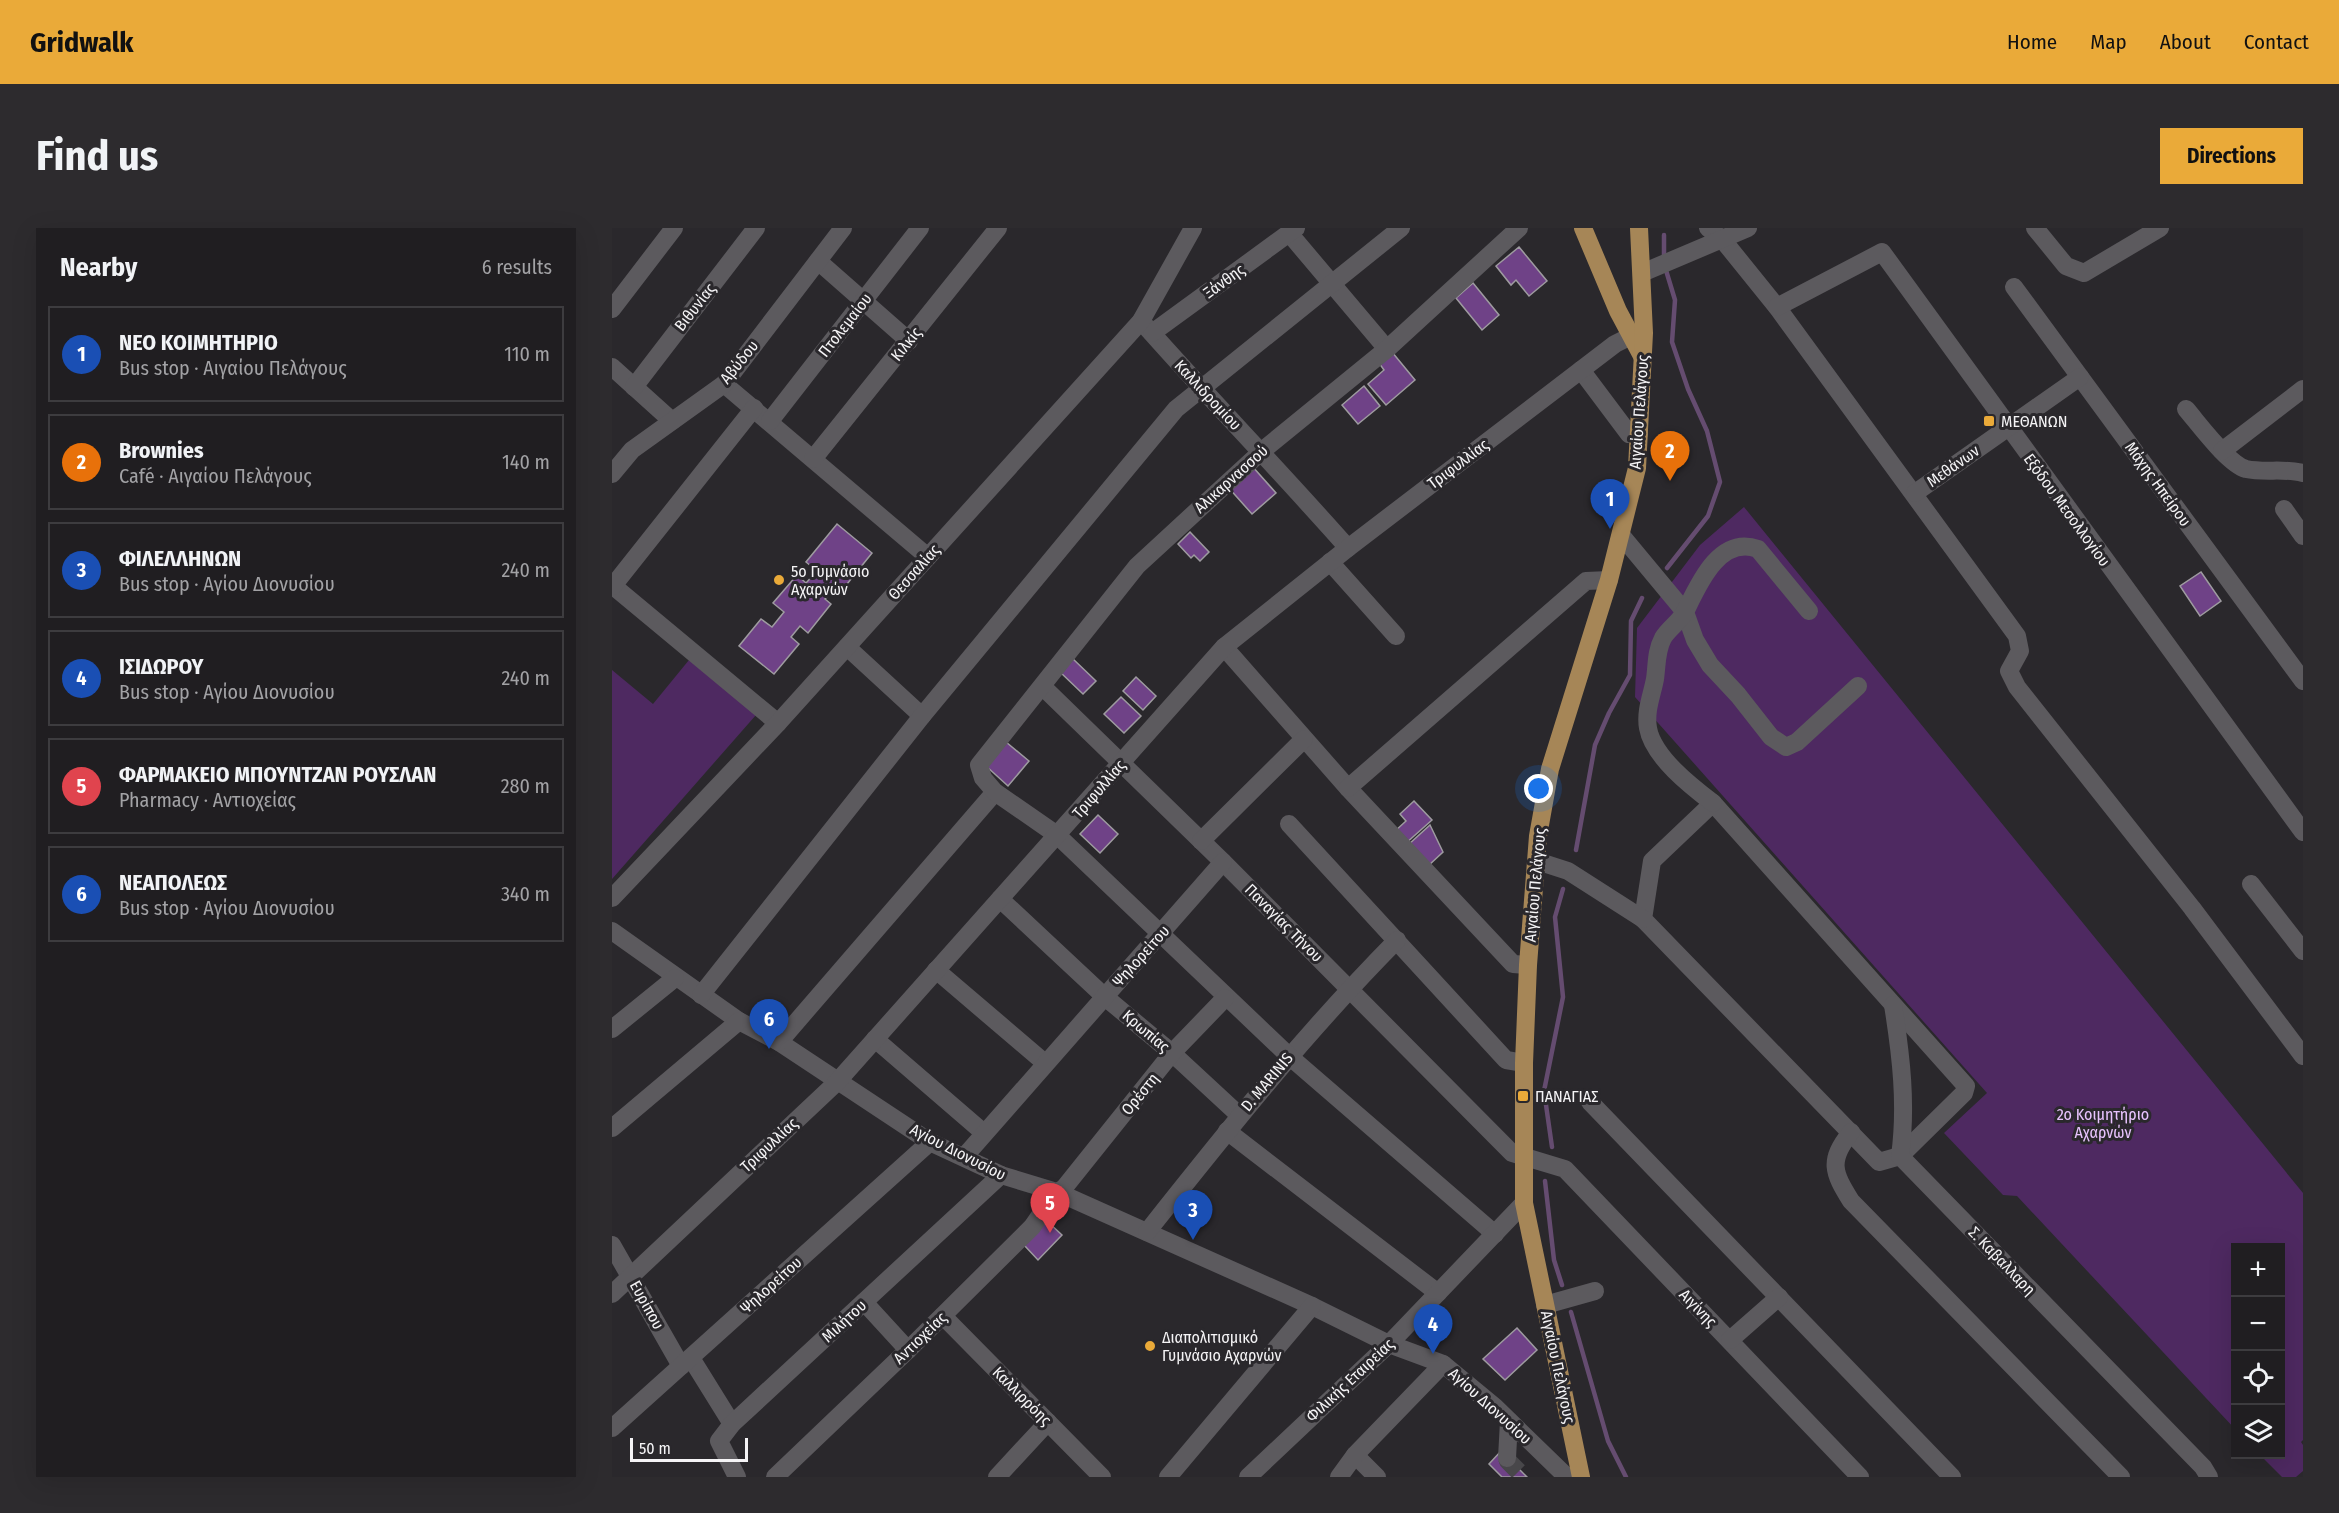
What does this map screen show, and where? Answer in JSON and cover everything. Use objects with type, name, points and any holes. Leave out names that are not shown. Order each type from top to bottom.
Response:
[{"type":"main road","points":[[1583,228],[1618,311],[1642,356]]},
{"type":"main road","name":"Αιγαίου Πελάγους","points":[[1581,1477],[1524,1203],[1524,1063],[1528,965],[1538,836],[1550,769],[1609,580],[1637,468],[1642,356],[1642,273],[1639,228]]},
{"type":"street","points":[[612,309],[674,228]]},
{"type":"street","name":"Βιθυνίας","points":[[634,387],[756,228]]},
{"type":"street","name":"Αβύδου","points":[[612,474],[632,450],[724,384],[843,228]]},
{"type":"street","name":"Πτολεμαίου","points":[[770,421],[920,228]]},
{"type":"street","name":"Κιλκίς","points":[[813,459],[998,228]]},
{"type":"street","name":"Θεσσαλίας","points":[[612,898],[778,723],[928,557],[1147,327],[1193,228]]},
{"type":"street","points":[[701,995],[922,716],[1176,409],[1401,228]]},
{"type":"street","name":"Αλικαρνασσού","points":[[995,792],[983,778],[979,765],[1137,566],[1262,451],[1387,349],[1519,228]]},
{"type":"street","points":[[1642,273],[1715,233],[1748,228]]},
{"type":"street","points":[[2035,228],[2066,266],[2084,273],[2160,228]]},
{"type":"street","points":[[1292,231],[1332,285],[1387,349]]},
{"type":"street","name":"Ξάνθης","points":[[1147,327],[1292,231]]},
{"type":"street","points":[[1715,233],[1778,307],[2018,636],[2020,651],[2009,671],[2017,687],[2192,908],[2303,1056]]},
{"type":"street","name":"Εξόδου Μεσολλογίου","points":[[1778,307],[1882,252],[2007,428],[2303,832]]},
{"type":"street","points":[[818,261],[909,341]]},
{"type":"street","name":"Μάχης Ηπείρου","points":[[2014,287],[2303,681]]},
{"type":"street","name":"Καλλιδρομίου","points":[[1147,327],[1200,388],[1262,451],[1348,548]]},
{"type":"street","name":"Τριφυλλίας","points":[[612,1294],[837,1082],[1224,647],[1348,548],[1615,344],[1631,336]]},
{"type":"street","points":[[612,367],[672,421]]},
{"type":"street","points":[[1581,370],[1629,434],[1639,434]]},
{"type":"street","name":"Μεθάνων","points":[[1915,493],[2080,376]]},
{"type":"street","points":[[724,384],[928,557]]},
{"type":"street","points":[[2222,451],[2303,389]]},
{"type":"street","points":[[754,408],[613,586],[778,723]]},
{"type":"street","points":[[2186,409],[2222,451],[2244,468],[2294,470],[2303,473]]},
{"type":"street","points":[[2284,509],[2303,536]]},
{"type":"street","points":[[1621,535],[1685,612],[1695,640],[1710,665],[1738,695],[1771,737],[1786,747],[1797,742],[1858,686]]},
{"type":"street","points":[[1537,861],[1568,872],[1643,919],[1880,1162],[1900,1156],[1964,1093],[1966,1086],[1713,803],[1683,780],[1661,753],[1648,730],[1647,710],[1662,639],[1685,612],[1691,596],[1717,559],[1736,547],[1749,545],[1758,549],[1809,611]]},
{"type":"street","points":[[1330,562],[1396,636]]},
{"type":"street","points":[[1348,788],[1586,581],[1609,580]]},
{"type":"street","points":[[847,647],[922,716]]},
{"type":"street","points":[[1224,647],[1348,788],[1513,964],[1528,965]]},
{"type":"street","name":"Παναγίας Τήνου","points":[[1042,687],[1223,862],[1512,1153],[1524,1159]]},
{"type":"street","points":[[1201,841],[1304,739]]},
{"type":"street","points":[[779,1042],[995,792],[1058,835],[1225,998],[1495,1234]]},
{"type":"street","points":[[1643,919],[1652,861],[1713,803]]},
{"type":"street","points":[[1289,824],[1506,1060],[1524,1063]]},
{"type":"street","name":"Ψηλορείτου","points":[[964,1157],[1223,862]]},
{"type":"street","points":[[2251,884],[2303,951]]},
{"type":"street","name":"Κρωπίας","points":[[1000,899],[1105,997],[1172,1053],[1239,1115]]},
{"type":"street","name":"Αγίου Διονυσίου","points":[[612,931],[675,978],[739,1021],[779,1042],[930,1142],[1001,1175],[1056,1192],[1312,1306],[1389,1344],[1443,1364],[1509,1420],[1566,1477]]},
{"type":"street","name":"D. MARINIS","points":[[1147,1232],[1239,1115],[1289,1056],[1348,989],[1398,940]]},
{"type":"street","points":[[936,970],[1045,1063]]},
{"type":"street","points":[[612,1029],[675,978]]},
{"type":"street","name":"Ορέστη","points":[[1056,1192],[1064,1188],[1172,1053],[1225,998]]},
{"type":"street","points":[[1893,1004],[1899,1043],[1904,1114],[1900,1156]]},
{"type":"street","points":[[612,1128],[739,1021]]},
{"type":"street","points":[[875,1039],[984,1133]]},
{"type":"street","points":[[1590,1102],[1952,1477]]},
{"type":"street","points":[[1227,1131],[1438,1293]]},
{"type":"street","points":[[1851,1132],[1838,1148],[1835,1175],[1851,1201],[2121,1477]]},
{"type":"street","name":"Ψηλορείτου","points":[[612,1428],[930,1142]]},
{"type":"street","name":"Σ. Καβαλλαρη","points":[[1900,1156],[2203,1467],[2209,1477]]},
{"type":"street","name":"Αιγίνης","points":[[1524,1159],[1565,1169],[1860,1477]]},
{"type":"street","name":"Μιλήτου","points":[[735,1476],[719,1441],[732,1424],[1001,1175]]},
{"type":"street","name":"Αντιοχείας","points":[[775,1477],[1032,1227],[1056,1192]]},
{"type":"street","name":"Φιλικής Εταιρείας","points":[[1248,1477],[1389,1344],[1524,1203]]},
{"type":"street","name":"Ευρίπου","points":[[612,1245],[686,1362],[732,1424]]},
{"type":"street","points":[[1545,1305],[1595,1291]]},
{"type":"street","points":[[1730,1340],[1779,1297]]},
{"type":"street","points":[[864,1302],[908,1350]]},
{"type":"street","points":[[1168,1477],[1312,1306]]},
{"type":"street","name":"Καλλιρρόης","points":[[943,1316],[1102,1477]]},
{"type":"street","points":[[1339,1477],[1355,1455],[1443,1364]]},
{"type":"street","points":[[1508,1458],[1509,1420]]},
{"type":"street","points":[[997,1477],[1048,1422]]},
{"type":"street","points":[[1355,1455],[1377,1477]]},
{"type":"green space","name":"2ο Κοιμητήριο Αχαρνών","points":[[1744,507],[2303,1193],[2303,1440],[2301,1442],[2303,1471],[2296,1477],[2282,1477],[2264,1459],[2285,1459],[2285,1243],[2231,1243],[2231,1425],[2017,1196],[2003,1195],[1944,1133],[1987,1093],[1635,697],[1637,628],[1700,545]]},
{"type":"green space","points":[[689,660],[756,715],[612,879],[612,670],[653,704]]},
{"type":"building","points":[[1519,247],[1547,281],[1529,296],[1516,280],[1511,285],[1496,266]]},
{"type":"building","points":[[1473,283],[1499,315],[1482,330],[1456,298]]},
{"type":"building","points":[[1392,352],[1415,380],[1386,405],[1368,384],[1384,370],[1379,363]]},
{"type":"building","points":[[1364,386],[1380,406],[1358,424],[1342,405]]},
{"type":"building","points":[[1252,466],[1276,493],[1252,514],[1228,487]]},
{"type":"building","points":[[837,524],[872,553],[843,589],[837,585],[825,599],[831,604],[808,633],[800,626],[791,637],[799,644],[774,674],[739,646],[761,619],[772,627],[784,612],[773,603],[797,575],[806,583],[817,571],[806,562]]},
{"type":"building","points":[[1190,532],[1209,552],[1200,561],[1194,555],[1191,558],[1178,544]]},
{"type":"building","points":[[2201,572],[2221,601],[2200,616],[2180,586]]},
{"type":"building","points":[[1072,658],[1096,681],[1083,694],[1059,671]]},
{"type":"building","points":[[1136,677],[1156,696],[1143,710],[1123,691]]},
{"type":"building","points":[[1121,697],[1141,716],[1124,733],[1104,714]]},
{"type":"building","points":[[1006,742],[1029,761],[1008,786],[986,766]]},
{"type":"building","points":[[1414,801],[1432,820],[1405,844],[1394,832],[1406,821],[1400,814]]},
{"type":"building","points":[[1098,815],[1118,834],[1100,853],[1080,834]]},
{"type":"building","points":[[1430,825],[1443,852],[1428,866],[1408,845]]},
{"type":"building","points":[[1047,1221],[1062,1235],[1038,1260],[1024,1245]]},
{"type":"building","points":[[1517,1328],[1537,1350],[1505,1380],[1483,1359]]},
{"type":"building","points":[[1501,1451],[1527,1477],[1502,1477],[1489,1464]]},
{"type":"waterway","points":[[1664,235],[1664,259]]},
{"type":"waterway","points":[[1665,267],[1675,300],[1672,342],[1688,389],[1707,431],[1720,482],[1708,516],[1667,568]]},
{"type":"waterway","points":[[1576,850],[1595,745],[1630,675],[1631,621],[1642,598]]},
{"type":"waterway","points":[[1552,1147],[1544,1091],[1563,997],[1555,917],[1563,889]]},
{"type":"waterway","points":[[1545,1181],[1554,1260],[1562,1285]]},
{"type":"waterway","points":[[1571,1312],[1608,1441],[1626,1477]]},
{"type":"tunnel","points":[[1507,1458],[1524,1477]]},
{"type":"place","name":"ΜΕΘΑΝΩΝ","points":[[1989,421]]},
{"type":"place","name":"Brownies","points":[[1670,481]]},
{"type":"place","name":"ΝΕΟ ΚΟΙΜΗΤΗΡΙΟ","points":[[1610,529]]},
{"type":"place","name":"5ο Γυμνάσιο Αχαρνών","points":[[779,580]]},
{"type":"place","name":"ΝΕΑΠΟΛΕΩΣ","points":[[769,1049]]},
{"type":"place","name":"ΠΑΝΑΓΙΑΣ","points":[[1523,1096]]},
{"type":"place","name":"ΦΑΡΜΑΚΕΙΟ ΜΠΟΥΝΤΖΑΝ ΡΟΥΣΛΑΝ","points":[[1050,1233]]},
{"type":"place","name":"ΦΙΛΕΛΛΗΝΩΝ","points":[[1193,1240]]},
{"type":"place","name":"Διαπολιτισμικό Γυμνάσιο Αχαρνών","points":[[1150,1346]]},
{"type":"place","name":"ΙΣΙΔΩΡΟΥ","points":[[1433,1354]]}]
